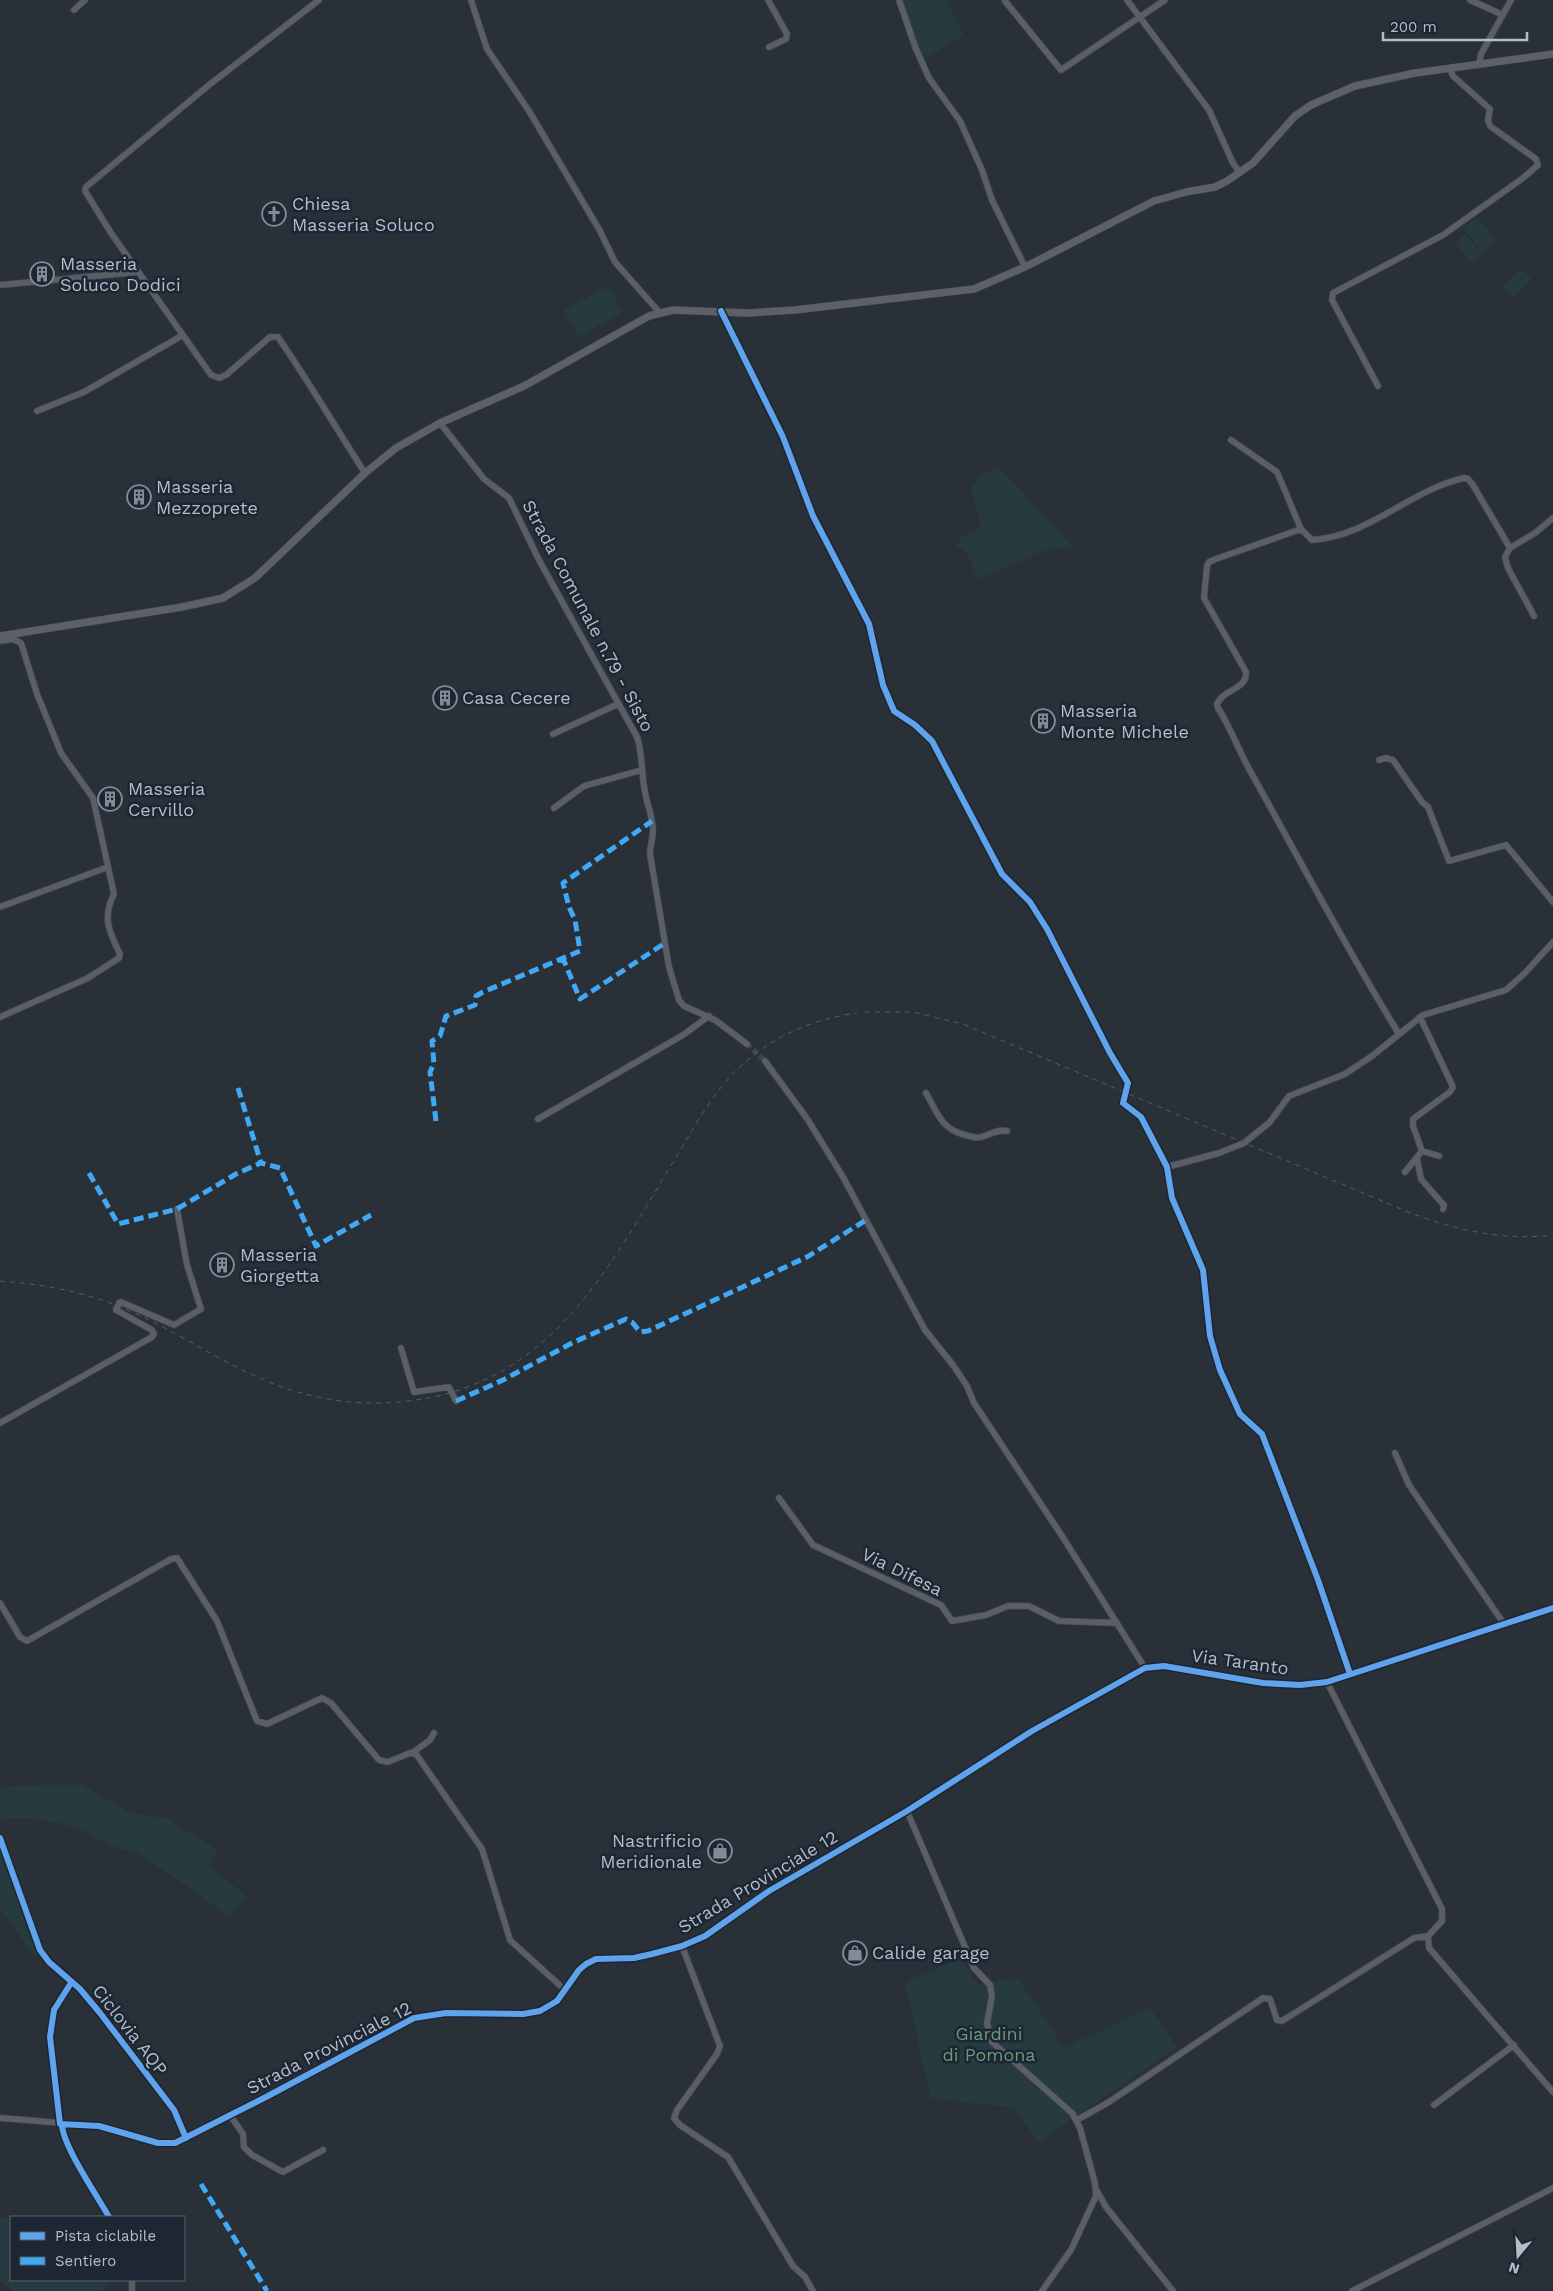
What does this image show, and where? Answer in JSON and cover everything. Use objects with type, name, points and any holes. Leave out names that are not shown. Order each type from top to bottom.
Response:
[{"type":"main road","points":[[0,636],[182,607],[222,598],[255,578],[366,473],[396,448],[440,423],[524,386],[636,322],[660,312],[673,310],[747,313],[795,310],[974,289],[1025,267],[1154,201],[1215,187],[1240,173],[1253,163],[1295,116],[1326,98],[1371,81],[1553,54]]},
{"type":"street","points":[[74,10],[85,0]]},
{"type":"street","points":[[319,0],[209,86],[86,188],[85,191],[138,272],[211,375],[219,378],[270,337],[278,337],[311,385],[366,473]]},
{"type":"street","points":[[471,0],[487,49],[529,111],[600,231],[615,262],[660,312]]},
{"type":"street","points":[[768,0],[787,34],[786,39],[769,47]]},
{"type":"street","points":[[899,0],[916,49],[929,78],[960,121],[982,170],[992,200],[1025,267]]},
{"type":"street","points":[[1006,0],[1061,70],[1165,0]]},
{"type":"street","points":[[1127,0],[1209,110],[1233,164],[1240,173]]},
{"type":"street","points":[[1470,0],[1503,16]]},
{"type":"street","points":[[1479,65],[1481,54],[1511,0]]},
{"type":"street","points":[[1378,386],[1332,300],[1333,293],[1444,235],[1524,178],[1538,165],[1536,159],[1490,126],[1488,120],[1490,109],[1453,76],[1450,70]]},
{"type":"street","points":[[0,285],[138,272]]},
{"type":"street","points":[[720,311],[782,437],[813,516],[869,624],[883,685],[894,711],[915,725],[932,741],[1002,874],[1030,902],[1048,929],[1110,1053],[1128,1083],[1127,1088]]},
{"type":"street","points":[[37,411],[84,392],[183,334]]},
{"type":"street","name":"Strada Comunale n.79 - Sisto","points":[[440,423],[484,479],[509,498],[539,560],[568,610],[638,742],[645,793],[652,821],[653,833],[650,842],[650,854],[669,967],[679,1000],[684,1006],[709,1016],[748,1044]]},
{"type":"street","points":[[1231,440],[1277,472],[1300,529],[1312,540],[1357,530],[1406,501],[1468,478],[1510,548]]},
{"type":"street","points":[[1534,616],[1505,561],[1510,548],[1535,533],[1553,518]]},
{"type":"street","points":[[1300,529],[1216,559],[1209,562],[1207,566],[1204,598],[1246,672],[1241,685],[1222,696],[1217,704],[1237,740],[1251,773],[1319,898],[1399,1034]]},
{"type":"street","points":[[0,641],[13,639],[21,643],[37,694],[58,746],[93,798],[114,894],[108,906],[107,920],[112,938],[120,954],[119,958],[88,978],[0,1017]]},
{"type":"street","points":[[553,734],[618,704]]},
{"type":"street","points":[[1379,760],[1386,758],[1394,760],[1422,802],[1428,807],[1449,861],[1506,845],[1553,902]]},
{"type":"street","points":[[554,808],[584,786],[642,770]]},
{"type":"street","points":[[0,906],[108,867]]},
{"type":"street","points":[[1167,1167],[1219,1153],[1244,1143],[1270,1122],[1289,1096],[1345,1074],[1372,1056],[1420,1017],[1506,990],[1525,973],[1553,942]]},
{"type":"street","points":[[538,1119],[683,1035],[709,1016]]},
{"type":"street","points":[[1420,1017],[1453,1086],[1450,1092],[1414,1119],[1413,1126],[1422,1152]]},
{"type":"street","points":[[765,1061],[808,1120],[844,1177],[925,1330],[967,1386],[974,1403],[1145,1668]]},
{"type":"street","points":[[926,1093],[942,1122],[957,1133],[979,1138],[998,1129],[1007,1131]]},
{"type":"street","points":[[1123,1098],[1124,1105],[1141,1117],[1167,1167],[1172,1198],[1203,1270],[1210,1336],[1220,1370],[1240,1414],[1262,1434],[1319,1581],[1350,1674]]},
{"type":"street","points":[[1422,1152],[1439,1156]]},
{"type":"street","points":[[1405,1172],[1422,1152]]},
{"type":"street","points":[[1417,1158],[1420,1179],[1442,1202],[1443,1208]]},
{"type":"street","points":[[0,1423],[152,1337],[154,1334],[152,1330],[117,1312],[116,1308],[119,1303],[121,1302],[174,1325],[201,1309],[187,1265],[177,1209]]},
{"type":"street","points":[[401,1348],[414,1392],[449,1387],[456,1401]]},
{"type":"street","points":[[1395,1453],[1409,1485],[1504,1624]]},
{"type":"street","name":"Via Difesa","points":[[779,1498],[813,1545],[941,1605],[952,1621],[986,1615],[1008,1606],[1022,1606],[1040,1610],[1050,1618],[1059,1621],[1117,1623]]},
{"type":"street","points":[[0,1603],[20,1637],[27,1641],[32,1640],[171,1559],[177,1558],[217,1621],[257,1721],[268,1724],[322,1698],[331,1703],[379,1760],[388,1762],[412,1753],[430,1740],[434,1733]]},
{"type":"street","name":"Via Taranto","points":[[1019,1739],[1145,1668],[1164,1666],[1284,1685],[1327,1682],[1553,1608]]},
{"type":"street","points":[[1077,2120],[1109,2102],[1263,1998],[1270,1999],[1276,2020],[1282,2021],[1414,1938],[1428,1936],[1442,1921],[1442,1910],[1327,1682]]},
{"type":"street","name":"Strada Provinciale 12","points":[[0,2118],[99,2126],[166,2144],[186,2138],[414,2018],[446,2013],[532,2012],[548,2008],[566,1991],[579,1970],[596,1958],[634,1958],[682,1946],[704,1936],[769,1891],[907,1811],[1019,1739]]},
{"type":"street","points":[[412,1753],[416,1754],[482,1849],[510,1940],[566,1991]]},
{"type":"street","points":[[907,1811],[974,1968],[990,1985],[992,1996],[988,2023],[992,2042],[1072,2113],[1077,2120],[1096,2189],[1106,2206],[1173,2291]]},
{"type":"street","points":[[1428,1936],[1429,1948],[1553,2092]]},
{"type":"street","points":[[682,1946],[720,2046],[717,2054],[676,2110],[674,2118],[728,2157],[793,2266],[806,2277],[813,2291]]},
{"type":"street","points":[[71,1983],[54,2010],[50,2037],[61,2124],[71,2148],[108,2216]]},
{"type":"street","points":[[1434,2105],[1514,2045]]},
{"type":"street","points":[[230,2114],[243,2134],[244,2147],[252,2154],[283,2172],[322,2150]]},
{"type":"street","points":[[1352,2291],[1553,2188]]},
{"type":"street","points":[[1042,2291],[1071,2250],[1094,2200],[1096,2189]]},
{"type":"green space","points":[[900,0],[946,0],[964,36],[923,59]]},
{"type":"green space","points":[[1477,217],[1497,241],[1483,253],[1463,228]]},
{"type":"green space","points":[[1465,234],[1482,254],[1472,263],[1455,243]]},
{"type":"green space","points":[[1522,269],[1532,280],[1512,298],[1502,286]]},
{"type":"green space","points":[[609,286],[623,312],[578,337],[564,310]]},
{"type":"green space","points":[[998,466],[1073,547],[1046,550],[978,579],[967,553],[956,545],[963,536],[978,530],[981,524],[971,489],[977,479]]},
{"type":"green space","points":[[43,1785],[82,1785],[125,1811],[168,1819],[217,1850],[209,1866],[248,1897],[229,1916],[139,1853],[116,1847],[81,1830],[63,1824],[29,1818],[0,1821],[0,1789]]},
{"type":"green space","points":[[0,1838],[20,1880],[45,1949],[38,1958],[31,1952],[0,1908]]},
{"type":"green space","name":"Giardini di Pomona","points":[[960,1958],[978,1984],[1018,1978],[1064,2048],[1150,2008],[1177,2047],[1039,2142],[1013,2108],[931,2098],[905,1983]]},
{"type":"green space","points":[[0,2217],[10,2220],[10,2281],[109,2281],[102,2291],[13,2291],[0,2282]]},
{"type":"tunnel","points":[[747,1044],[765,1061]]},
{"type":"railway","points":[[865,1012],[913,1012],[963,1024],[1408,1212],[1443,1224],[1498,1235],[1553,1235]]},
{"type":"railway","points":[[0,1281],[60,1289],[118,1306],[138,1314],[250,1374],[285,1388],[317,1397],[350,1402],[383,1403],[399,1402],[452,1392],[497,1374],[536,1348],[569,1316],[599,1279],[626,1239],[707,1106],[743,1064],[768,1045],[796,1030],[826,1019],[857,1013]]},
{"type":"marked path","points":[[436,1121],[430,1072],[434,1064],[432,1041],[440,1036],[446,1016],[475,1005],[476,996],[483,992],[580,951],[575,920],[569,907],[563,883],[652,821]]},
{"type":"marked path","points":[[559,960],[564,961],[580,999],[665,943]]},
{"type":"marked path","points":[[238,1088],[261,1163]]},
{"type":"marked path","points":[[89,1173],[118,1224],[177,1209],[236,1174],[261,1163],[280,1168],[316,1246],[371,1215]]},
{"type":"marked path","points":[[456,1401],[503,1380],[572,1343],[626,1319],[632,1322],[640,1332],[648,1331],[807,1257],[866,1220]]},
{"type":"marked path","points":[[201,2184],[267,2291]]},
{"type":"cycle path","points":[[721,311],[783,437],[813,516],[869,624],[883,685],[894,711],[915,725],[932,741],[1002,874],[1030,902],[1047,929],[1110,1053],[1128,1083],[1123,1103],[1141,1117],[1167,1167],[1172,1198],[1203,1270],[1210,1336],[1220,1370],[1240,1414],[1262,1434],[1318,1580],[1350,1674]]},
{"type":"cycle path","points":[[71,1983],[54,2010],[50,2037],[60,2124],[99,2126],[158,2143],[175,2143],[414,2018],[446,2013],[523,2014],[540,2011],[557,2001],[579,1970],[596,1959],[634,1958],[682,1946],[705,1936],[769,1891],[907,1811],[1032,1731],[1145,1668],[1164,1666],[1263,1683],[1300,1685],[1327,1682],[1553,1608]]},
{"type":"cycle path","name":"Ciclovia AQP","points":[[0,1838],[40,1950],[49,1962],[80,1989],[100,2013],[174,2110],[186,2138]]},
{"type":"cycle path","points":[[62,2124],[68,2145],[81,2171],[108,2216]]},
{"type":"place","name":"Chiesa Masseria Soluco","points":[[274,214]]},
{"type":"place","name":"Masseria Soluco Dodici","points":[[42,274]]},
{"type":"place","name":"Masseria Mezzoprete","points":[[139,497]]},
{"type":"place","name":"Casa Cecere","points":[[445,698]]},
{"type":"place","name":"Masseria Monte Michele","points":[[1043,721]]},
{"type":"place","name":"Masseria Cervillo","points":[[110,799]]},
{"type":"place","name":"Masseria Giorgetta","points":[[222,1265]]},
{"type":"place","name":"Nastrificio Meridionale","points":[[720,1851]]},
{"type":"place","name":"Calide garage","points":[[855,1953]]}]
